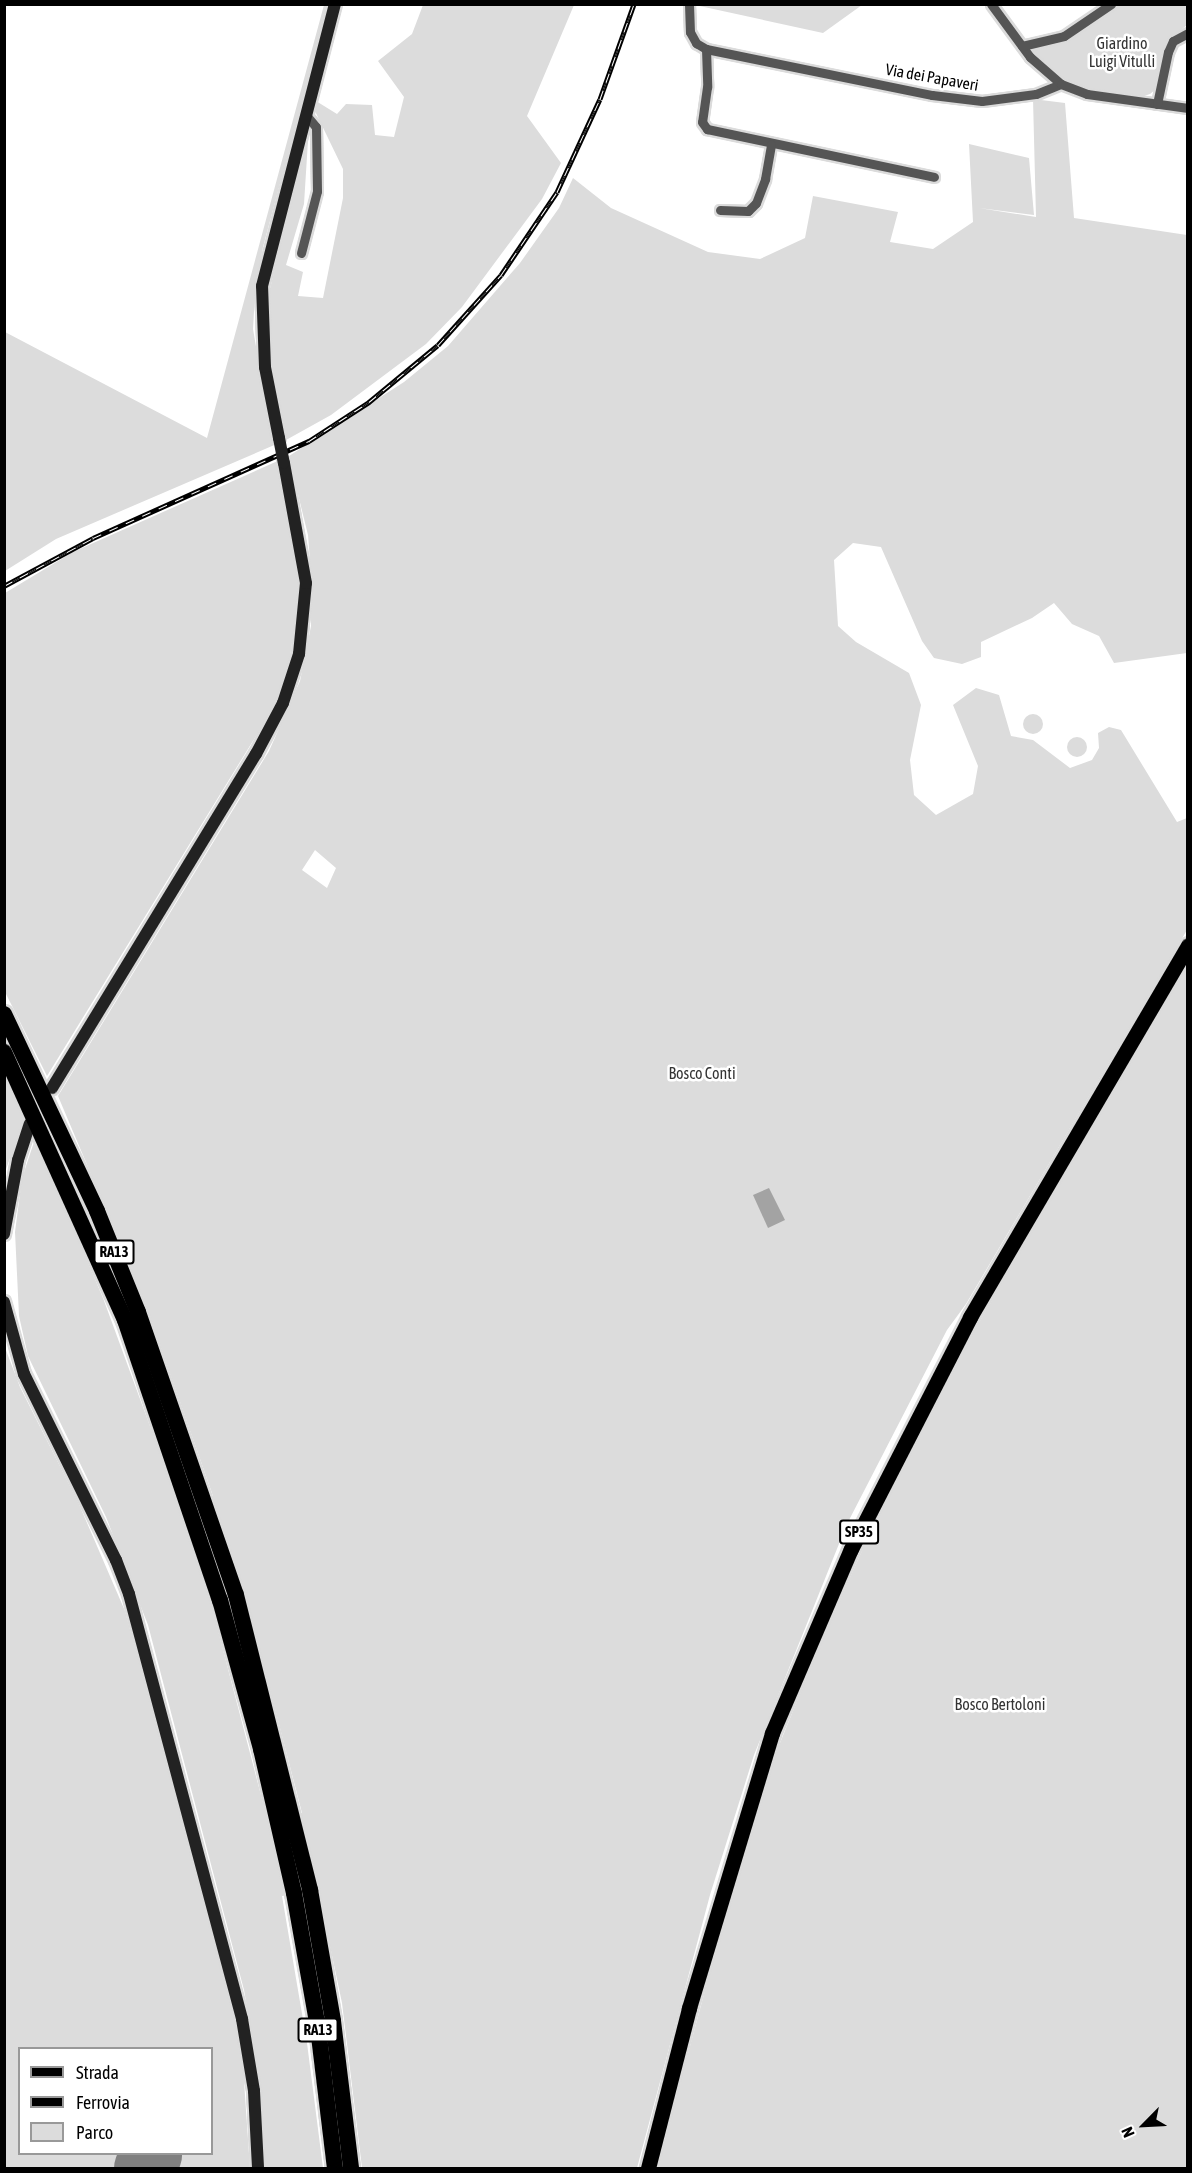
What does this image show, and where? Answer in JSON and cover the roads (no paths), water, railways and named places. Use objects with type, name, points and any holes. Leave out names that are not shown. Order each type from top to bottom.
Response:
[{"type":"highway","name":"RA13","points":[[4,1014],[101,1221],[198,1501],[228,1598],[286,1817],[302,1892],[335,2169]]},
{"type":"highway","name":"RA13","points":[[4,1052],[125,1320],[198,1501]]},
{"type":"highway","points":[[302,1892],[333,2021],[351,2169]]},
{"type":"main road","points":[[52,1088],[256,754],[283,703],[299,654],[306,583],[263,356],[262,286],[335,4]]},
{"type":"main road","name":"SP35","points":[[648,2169],[699,1974],[772,1733],[847,1559],[970,1317],[1188,945]]},
{"type":"main road","points":[[4,1234],[18,1160],[30,1124]]},
{"type":"main road","points":[[4,1302],[24,1374],[116,1560],[132,1604],[243,2019],[254,2091],[258,2169]]},
{"type":"street","points":[[689,4],[690,32],[696,43],[706,50],[707,87],[702,122],[718,133],[934,177]]},
{"type":"street","points":[[991,4],[1040,68],[1061,84],[1087,94],[1188,108]]},
{"type":"street","points":[[1022,46],[1064,36],[1111,4]]},
{"type":"street","points":[[1157,104],[1168,52],[1173,41],[1188,33]]},
{"type":"street","name":"Via dei Papaveri","points":[[706,50],[932,95],[982,101],[1050,90],[1061,84]]},
{"type":"street","points":[[301,253],[317,191],[316,127],[305,114]]},
{"type":"street","points":[[720,210],[748,211],[756,203],[765,179],[771,145]]},
{"type":"railway","points":[[4,586],[93,538],[309,441],[369,402],[438,345],[501,275],[557,192],[600,99],[634,4]]},
{"type":"park label","name":"Giardino Luigi Vitulli","points":[[1122,52]]},
{"type":"park label","name":"Bosco Conti","points":[[702,1073]]},
{"type":"park label","name":"Bosco Bertoloni","points":[[1000,1704]]}]
